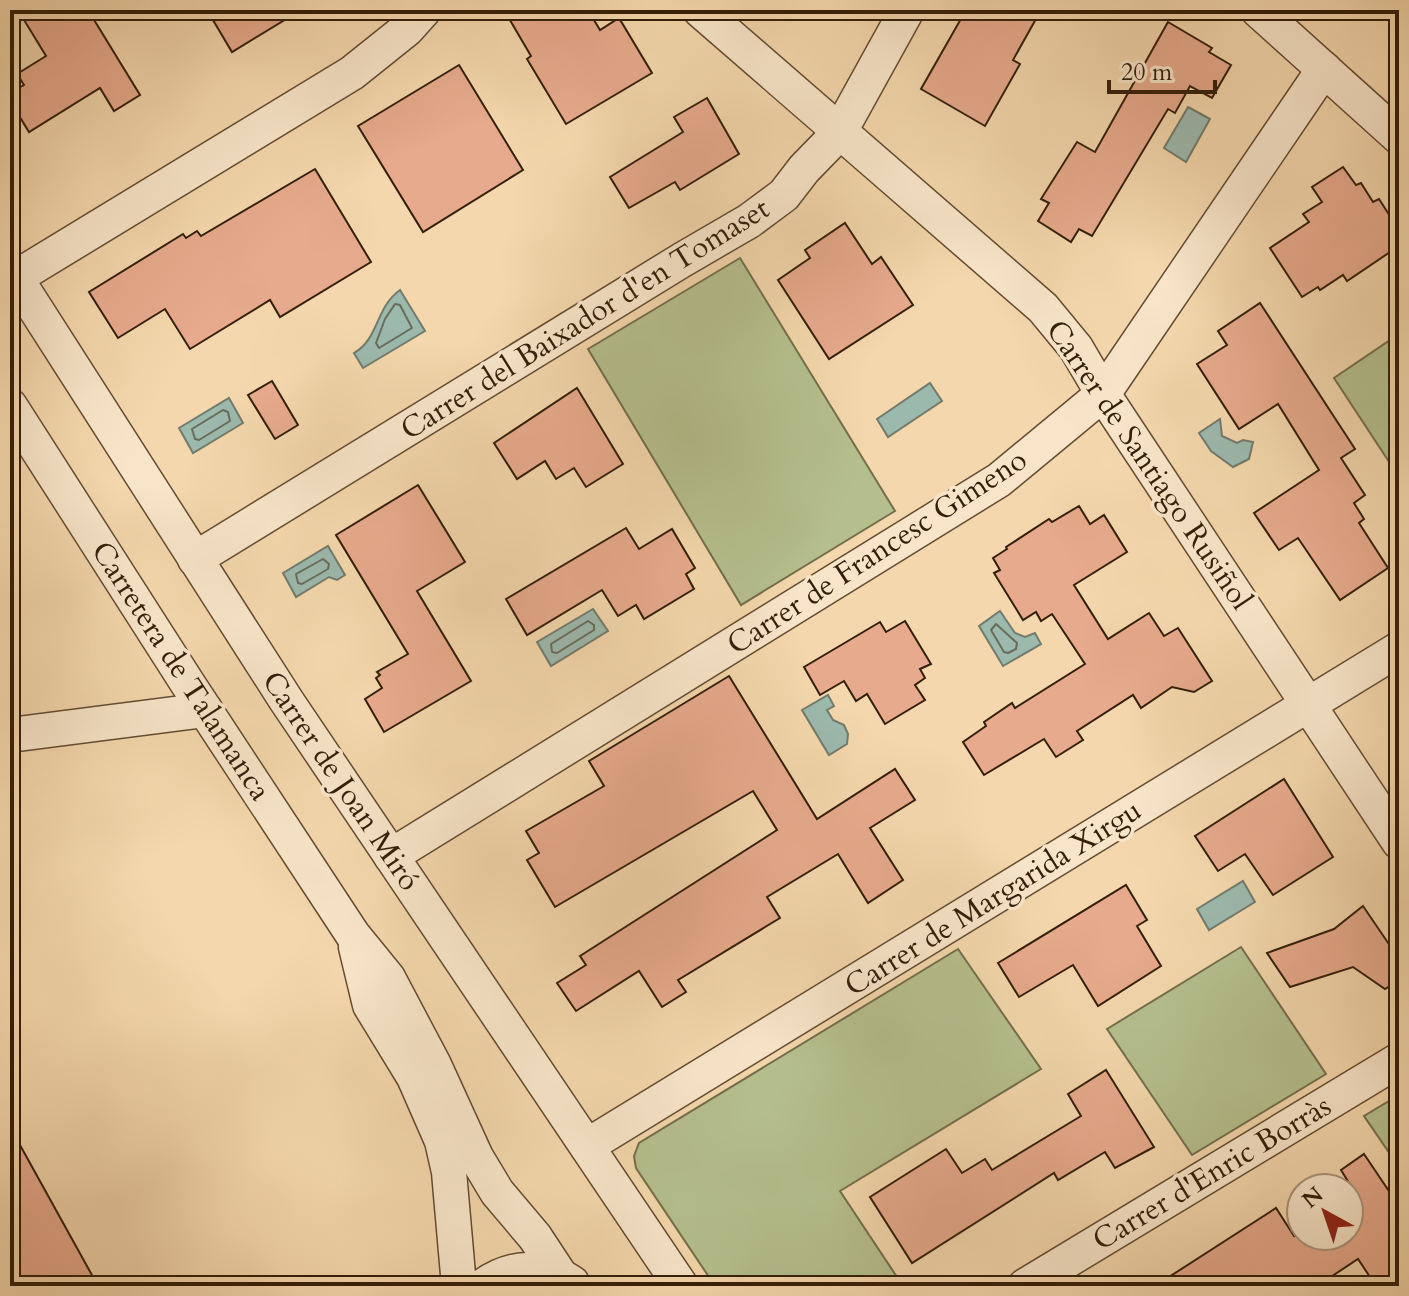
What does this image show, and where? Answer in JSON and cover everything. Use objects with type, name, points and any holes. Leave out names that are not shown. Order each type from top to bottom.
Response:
[{"type":"street","points":[[12,274],[352,73],[407,29],[424,10]]},
{"type":"street","name":"Carrer de Santiago Rusiñol","points":[[700,10],[1043,308],[1076,348],[1103,394],[1399,842]]},
{"type":"street","name":"Carrer del Baixador d'en Tomaset","points":[[195,559],[749,221],[784,195],[839,133],[907,10]]},
{"type":"street","points":[[1258,10],[1397,134]]},
{"type":"street","name":"Carrer de Francesc Gimeno","points":[[391,856],[999,480],[1103,394],[1324,69]]},
{"type":"street","name":"Carrer de Joan Miró","points":[[12,274],[391,856],[681,1286]]},
{"type":"street","name":"Carretera de Talamanca","points":[[10,406],[353,935],[388,978],[490,1181],[569,1281]]},
{"type":"street","name":"Carrer de Margarida Xirgu","points":[[587,1146],[1399,649]]},
{"type":"street","points":[[10,735],[205,710]]},
{"type":"street","name":"Carretera de Talamanca","points":[[353,935],[370,1005],[414,1077],[442,1141],[449,1172],[459,1286]]},
{"type":"street","name":"Carrer d'Enric Borràs","points":[[1025,1286],[1399,1060]]},
{"type":"street","points":[[483,1286],[503,1274],[522,1270],[541,1270],[569,1281]]},
{"type":"green space","points":[[740,258],[895,511],[741,605],[588,349]]},
{"type":"green space","points":[[1399,334],[1399,477],[1334,378]]},
{"type":"green space","points":[[1241,947],[1326,1074],[1192,1155],[1107,1029]]},
{"type":"green space","points":[[958,949],[1041,1069],[840,1191],[903,1286],[715,1286],[636,1168],[634,1156],[639,1143]]},
{"type":"green space","points":[[1399,1095],[1399,1167],[1364,1116]]},
{"type":"water","points":[[1188,107],[1210,119],[1186,162],[1164,148]]},
{"type":"water","points":[[400,290],[425,331],[363,368],[354,353],[368,340],[386,305]]},
{"type":"water","points":[[930,383],[942,401],[888,437],[877,419]]},
{"type":"water","points":[[229,398],[243,423],[193,453],[179,428]]},
{"type":"water","points":[[1220,419],[1222,436],[1237,443],[1243,440],[1253,442],[1249,459],[1233,467],[1211,451],[1199,433]]},
{"type":"water","points":[[328,546],[345,575],[337,580],[329,577],[296,597],[283,573]]},
{"type":"water","points":[[593,609],[608,631],[551,666],[537,642]]},
{"type":"water","points":[[1000,611],[1015,633],[1025,637],[1035,633],[1041,644],[1003,666],[979,626]]},
{"type":"water","points":[[828,695],[834,706],[827,710],[833,720],[844,725],[848,734],[847,744],[829,755],[802,710]]},
{"type":"water","points":[[1243,881],[1255,902],[1209,930],[1197,909]]},
{"type":"building","points":[[18,10],[88,10],[140,95],[114,111],[100,88],[29,132],[10,101],[10,93],[24,85],[17,74],[46,56]]},
{"type":"building","points":[[207,10],[301,10],[232,52]]},
{"type":"building","points":[[504,10],[588,10],[600,30],[619,18],[652,73],[566,124],[527,59],[531,56]]},
{"type":"building","points":[[966,10],[1041,10],[1013,60],[1020,64],[985,126],[921,89]]},
{"type":"building","points":[[1168,22],[1212,48],[1209,52],[1231,65],[1212,98],[1190,86],[1175,113],[1168,109],[1092,236],[1079,229],[1071,242],[1038,221],[1049,203],[1041,199],[1077,142],[1095,152]]},
{"type":"building","points":[[459,65],[523,170],[423,232],[358,126]]},
{"type":"building","points":[[707,98],[739,154],[680,190],[675,182],[629,208],[610,177],[683,132],[674,117]]},
{"type":"building","points":[[1343,167],[1356,185],[1361,183],[1373,202],[1379,199],[1399,230],[1399,246],[1347,281],[1343,275],[1302,297],[1270,248],[1309,222],[1303,214],[1322,202],[1312,187]]},
{"type":"building","points":[[315,169],[371,262],[280,317],[270,300],[190,349],[165,309],[118,338],[89,292],[183,234],[186,238],[197,231],[201,236]]},
{"type":"building","points":[[845,223],[872,264],[881,257],[913,305],[829,359],[778,280],[810,258],[805,250]]},
{"type":"building","points":[[1260,303],[1355,449],[1341,458],[1365,495],[1354,503],[1364,519],[1359,523],[1388,568],[1340,600],[1298,538],[1279,550],[1254,513],[1319,470],[1278,404],[1239,429],[1197,364],[1227,345],[1218,331]]},
{"type":"building","points":[[272,381],[298,425],[275,439],[248,395]]},
{"type":"building","points":[[577,388],[623,464],[586,487],[574,468],[556,479],[545,461],[517,479],[494,443]]},
{"type":"building","points":[[418,485],[465,562],[417,591],[471,681],[384,732],[365,699],[382,688],[376,678],[380,675],[377,672],[408,654],[336,535]]},
{"type":"building","points":[[1079,506],[1090,524],[1104,515],[1127,552],[1074,585],[1108,639],[1149,613],[1164,636],[1178,628],[1212,681],[1194,692],[1172,687],[1141,708],[1133,695],[1077,731],[1083,740],[1056,757],[1044,739],[984,775],[963,742],[986,726],[984,722],[1012,703],[1015,708],[1085,664],[1052,614],[1041,621],[1036,612],[1023,620],[994,573],[1000,570],[993,558],[1049,519],[1052,522]]},
{"type":"building","points":[[626,528],[639,549],[672,529],[695,568],[686,574],[694,589],[644,619],[636,605],[618,616],[602,590],[527,635],[506,599]]},
{"type":"building","points":[[905,621],[931,664],[920,669],[925,678],[915,685],[925,700],[885,724],[867,694],[856,701],[844,681],[820,695],[804,667],[880,622],[886,632]]},
{"type":"building","points":[[729,676],[817,819],[895,769],[915,800],[870,828],[903,880],[868,903],[838,854],[767,897],[780,918],[678,980],[686,992],[662,1007],[639,971],[576,1011],[557,983],[586,965],[580,956],[777,830],[753,791],[555,907],[527,860],[539,853],[526,831],[604,786],[589,761]]},
{"type":"building","points":[[1284,779],[1333,857],[1273,895],[1245,854],[1218,871],[1195,836]]},
{"type":"building","points":[[1126,885],[1147,920],[1137,926],[1161,966],[1098,1006],[1073,965],[1019,997],[998,963]]},
{"type":"building","points":[[1363,906],[1399,959],[1399,980],[1385,989],[1353,967],[1290,987],[1267,953],[1334,929]]},
{"type":"building","points":[[1106,1070],[1154,1147],[1115,1168],[1105,1152],[1058,1180],[1054,1173],[912,1263],[870,1197],[946,1149],[962,1173],[985,1159],[992,1170],[1081,1116],[1068,1094]]},
{"type":"building","points":[[10,1127],[98,1286],[10,1286]]},
{"type":"building","points":[[1364,1154],[1399,1206],[1399,1286],[1376,1286],[1358,1259],[1317,1286],[1155,1286],[1276,1208],[1285,1222],[1285,1252],[1365,1252],[1365,1172],[1341,1170]]}]
